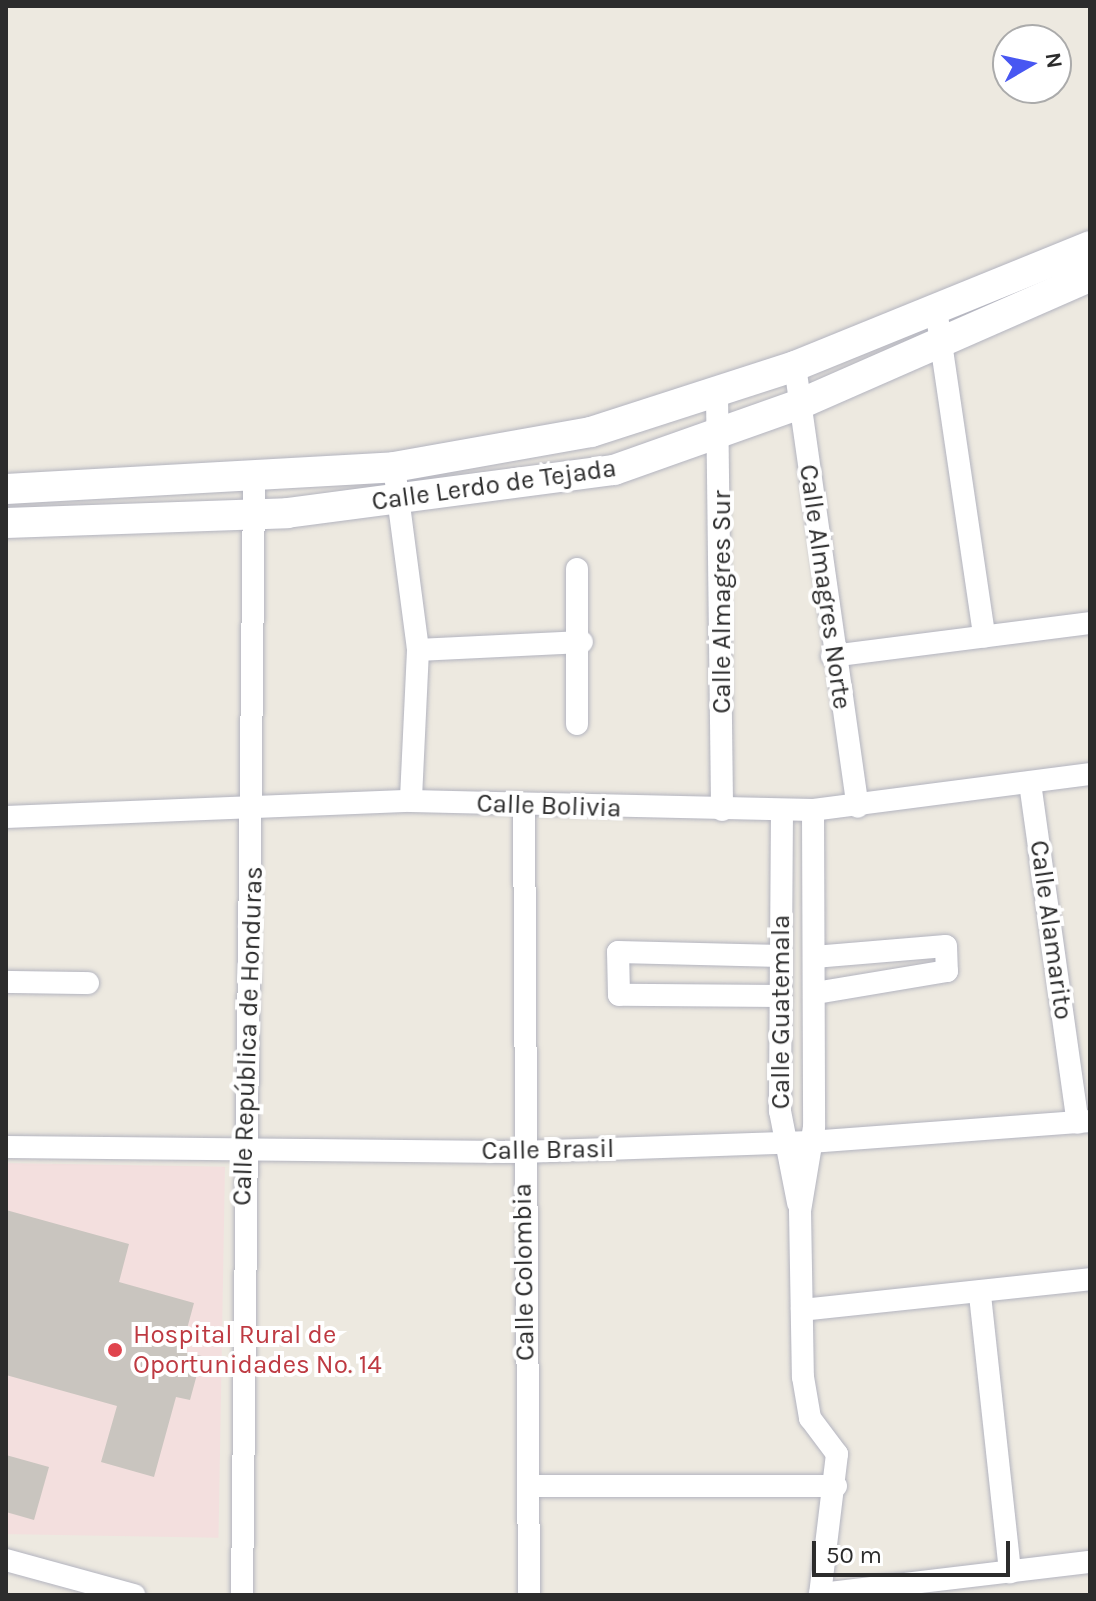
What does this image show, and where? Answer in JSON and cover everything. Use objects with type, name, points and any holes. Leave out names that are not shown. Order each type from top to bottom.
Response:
[{"type":"street","name":"Calle Lerdo de Tejada","points":[[6,489],[254,478],[394,467],[591,432],[717,394],[936,309],[1087,269]]},
{"type":"street","name":"Calle Lerdo de Tejada","points":[[6,523],[256,513],[397,501],[614,470],[722,435],[800,404],[1087,269]]},
{"type":"street","points":[[936,309],[984,636]]},
{"type":"street","name":"Calle Almagres Norte","points":[[795,366],[832,656],[858,807]]},
{"type":"street","name":"Calle Almagres Sur","points":[[717,394],[722,435],[722,810]]},
{"type":"street","points":[[394,467],[418,650],[411,801]]},
{"type":"street","name":"Calle República de Honduras","points":[[242,1595],[243,1151],[254,811],[254,478]]},
{"type":"street","points":[[577,569],[582,642],[577,724]]},
{"type":"street","points":[[832,656],[1090,623]]},
{"type":"street","points":[[418,650],[582,642]]},
{"type":"street","name":"Calle Bolivia","points":[[7,811],[254,811],[411,801],[524,806],[813,810],[858,807],[1090,774]]},
{"type":"street","name":"Calle Alamarito","points":[[1030,783],[1084,1122]]},
{"type":"street","name":"Calle Colombia","points":[[524,806],[521,1152],[529,1595]]},
{"type":"street","name":"Calle Guatemala","points":[[782,810],[781,1142],[800,1211]]},
{"type":"street","name":"Calle Guatemala","points":[[813,810],[815,993],[811,1142],[800,1211],[802,1310],[810,1418],[837,1454],[836,1486],[820,1595]]},
{"type":"street","points":[[814,957],[946,946],[947,971],[815,993]]},
{"type":"street","points":[[781,956],[618,952],[619,995],[781,996]]},
{"type":"street","points":[[6,982],[88,983]]},
{"type":"street","name":"Calle Brasil","points":[[6,1147],[521,1152],[811,1142],[1084,1122]]},
{"type":"street","points":[[802,1310],[980,1295],[1090,1279]]},
{"type":"street","points":[[980,1295],[1010,1572]]},
{"type":"street","points":[[529,1486],[836,1486]]},
{"type":"street","points":[[6,1560],[134,1595]]},
{"type":"street","points":[[820,1595],[1090,1562]]},
{"type":"shaded area","name":"Hospital Rural de Oportunidades No. 14","points":[[6,1163],[225,1167],[218,1538],[6,1534]]},
{"type":"building","points":[[6,1210],[129,1244],[119,1282],[194,1303],[181,1351],[202,1356],[190,1400],[176,1397],[154,1477],[101,1462],[117,1406],[6,1375]]},
{"type":"building","points":[[6,1455],[49,1467],[34,1520],[6,1512]]},
{"type":"place","name":"Hospital Rural de Oportunidades No. 14","points":[[115,1350]]}]
